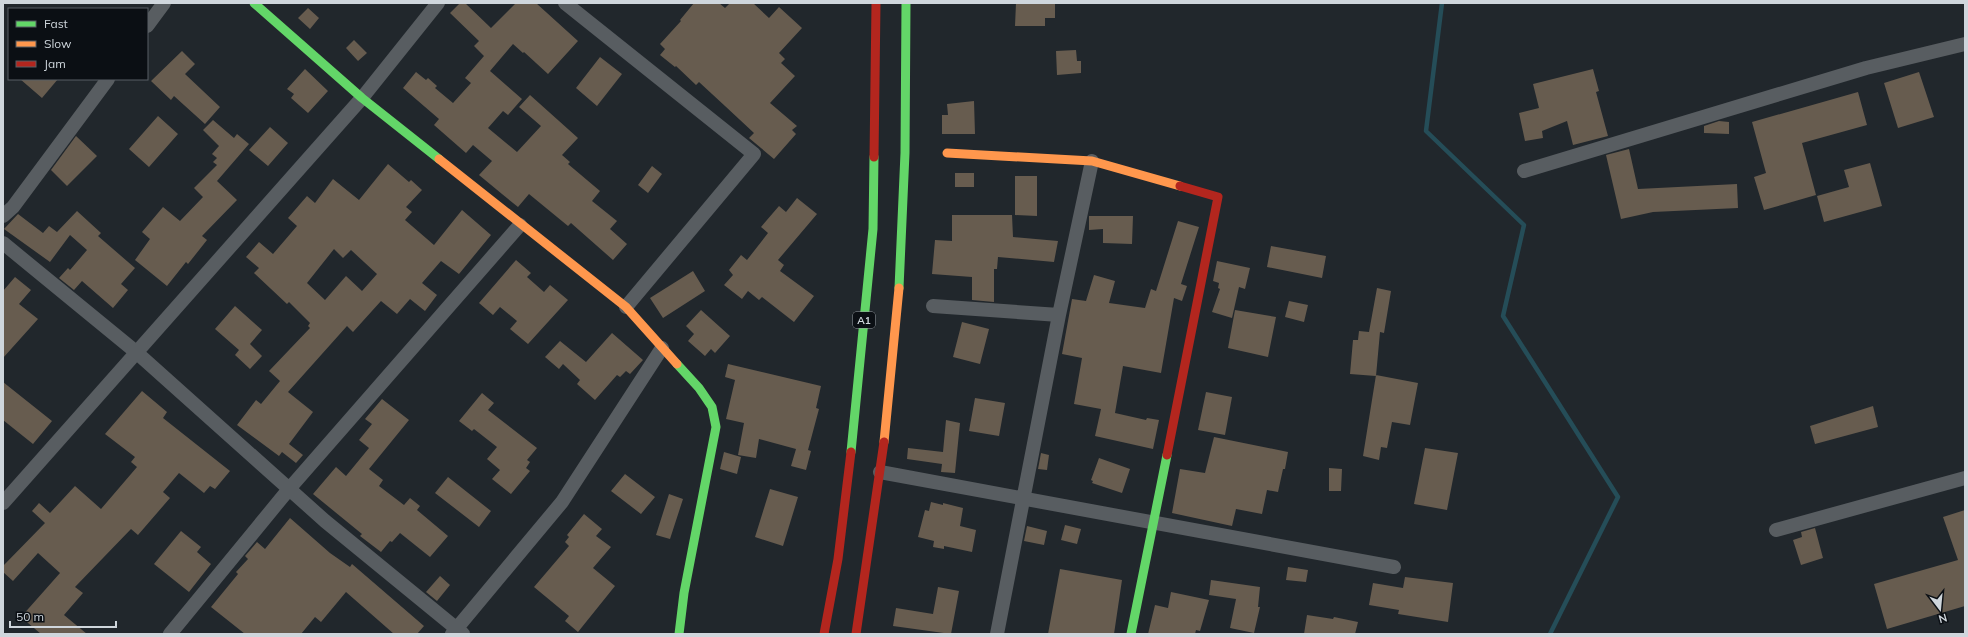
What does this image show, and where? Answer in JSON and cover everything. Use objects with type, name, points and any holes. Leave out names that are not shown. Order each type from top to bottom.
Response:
[{"type":"street","points":[[148,25],[164,3]]},
{"type":"street","points":[[254,3],[362,98],[520,225],[626,307],[699,388],[712,407],[716,427],[684,593],[679,634]]},
{"type":"street","points":[[3,503],[362,98],[438,3]]},
{"type":"street","points":[[565,3],[754,154],[626,307]]},
{"type":"street","name":"A1","points":[[824,634],[838,559],[850,467],[873,229],[876,3]]},
{"type":"street","points":[[856,634],[880,472],[899,295],[906,154],[906,3]]},
{"type":"street","points":[[1524,171],[1866,68],[1965,44]]},
{"type":"street","points":[[3,216],[13,207],[107,80]]},
{"type":"street","points":[[947,153],[1092,160],[1218,197],[1131,634]]},
{"type":"street","points":[[997,634],[1059,315],[1092,160]]},
{"type":"street","points":[[170,634],[289,489],[520,225]]},
{"type":"street","points":[[3,243],[136,352],[325,521],[457,632],[562,502],[662,348]]},
{"type":"street","points":[[933,306],[1059,315]]},
{"type":"street","points":[[880,472],[1394,567]]},
{"type":"street","points":[[1776,530],[1965,478]]},
{"type":"building","points":[[460,3],[465,3],[491,28],[516,3],[536,3],[578,41],[548,74],[513,44],[490,71],[522,99],[508,115],[503,111],[488,128],[517,152],[541,126],[519,107],[530,95],[578,138],[562,155],[570,162],[568,164],[600,191],[592,201],[617,221],[610,229],[627,244],[613,260],[571,223],[568,226],[529,194],[518,207],[502,194],[479,175],[492,161],[473,145],[466,153],[434,125],[439,119],[403,88],[416,72],[426,80],[428,78],[437,86],[435,88],[453,103],[471,83],[465,78],[484,56],[474,46],[479,41],[450,13]]},
{"type":"building","points":[[694,3],[719,3],[725,8],[730,3],[753,3],[769,18],[779,7],[802,28],[779,53],[785,59],[781,63],[795,76],[770,103],[797,126],[792,130],[796,134],[774,159],[749,138],[754,133],[699,82],[696,85],[676,66],[675,67],[660,55],[665,49],[660,44],[681,21],[680,20]]},
{"type":"building","points":[[1016,3],[1055,3],[1055,18],[1045,18],[1045,26],[1015,26]]},
{"type":"building","points":[[308,8],[319,18],[310,29],[298,18]]},
{"type":"building","points":[[354,40],[367,53],[358,61],[346,48]]},
{"type":"building","points":[[1076,50],[1077,61],[1081,61],[1081,73],[1057,75],[1056,51]]},
{"type":"building","points":[[182,51],[195,64],[185,74],[220,107],[205,124],[174,96],[171,100],[151,81]]},
{"type":"building","points":[[600,57],[622,74],[597,106],[576,88]]},
{"type":"building","points":[[305,69],[328,91],[308,113],[291,98],[294,94],[287,89]]},
{"type":"building","points":[[1593,69],[1599,91],[1596,92],[1608,136],[1573,145],[1567,121],[1542,131],[1543,138],[1525,141],[1519,113],[1539,108],[1533,84]]},
{"type":"building","points":[[1919,72],[1934,117],[1898,128],[1884,83]]},
{"type":"building","points":[[21,80],[57,80],[42,98]]},
{"type":"building","points":[[1858,92],[1867,125],[1802,143],[1816,195],[1764,210],[1754,177],[1766,173],[1752,122]]},
{"type":"building","points":[[974,101],[975,134],[942,134],[942,115],[948,115],[947,104]]},
{"type":"building","points":[[158,116],[178,134],[149,167],[129,149]]},
{"type":"building","points":[[213,120],[234,138],[237,134],[249,144],[217,181],[237,200],[202,236],[207,240],[188,264],[186,262],[167,286],[135,260],[150,239],[142,232],[163,207],[180,221],[203,197],[194,188],[217,165],[213,162],[217,158],[212,154],[219,146],[203,130]]},
{"type":"building","points":[[1719,121],[1729,122],[1729,134],[1704,133],[1704,126]]},
{"type":"building","points":[[270,127],[288,143],[268,166],[249,150]]},
{"type":"building","points":[[76,136],[97,156],[67,186],[51,170]]},
{"type":"building","points":[[1629,149],[1638,189],[1737,184],[1738,208],[1653,212],[1621,219],[1606,155]]},
{"type":"building","points":[[1870,163],[1882,206],[1824,222],[1817,196],[1849,187],[1844,170]]},
{"type":"building","points":[[388,164],[409,182],[411,180],[422,190],[406,207],[412,212],[405,220],[434,245],[462,210],[491,235],[459,274],[441,261],[422,283],[437,295],[425,311],[410,299],[397,314],[381,301],[353,332],[347,326],[288,392],[313,412],[289,444],[303,455],[296,463],[282,452],[279,456],[237,425],[256,400],[261,404],[280,381],[269,371],[310,328],[308,326],[310,323],[289,302],[287,304],[254,273],[259,268],[246,257],[259,242],[273,254],[297,226],[288,218],[307,196],[315,203],[333,179],[359,200]],"holes":[[[334,249],[343,258],[351,250],[377,274],[362,291],[346,276],[325,300],[307,283]]]},
{"type":"building","points":[[652,166],[662,174],[648,193],[638,185]]},
{"type":"building","points":[[955,173],[974,173],[974,187],[955,187]]},
{"type":"building","points":[[1015,176],[1037,176],[1037,216],[1015,215]]},
{"type":"building","points":[[797,198],[817,214],[778,260],[784,265],[780,271],[814,296],[794,322],[762,297],[759,300],[748,291],[742,299],[724,285],[733,275],[729,270],[741,255],[747,260],[768,233],[761,227],[779,206],[786,212]]},
{"type":"building","points":[[77,211],[101,233],[98,236],[135,268],[121,284],[128,290],[113,308],[82,281],[74,290],[59,278],[68,268],[70,270],[87,250],[70,235],[50,262],[4,229],[18,214],[43,233],[49,226],[57,232]]},
{"type":"building","points":[[952,215],[1012,215],[1013,237],[1058,241],[1054,262],[998,257],[997,269],[994,269],[994,302],[972,300],[972,277],[932,274],[935,240],[952,241]]},
{"type":"building","points":[[1089,216],[1133,216],[1132,244],[1103,243],[1103,229],[1089,230]]},
{"type":"building","points":[[1178,221],[1199,227],[1181,284],[1187,286],[1182,301],[1174,298],[1161,373],[1123,366],[1115,413],[1146,420],[1147,418],[1159,420],[1153,449],[1095,436],[1101,409],[1074,404],[1082,358],[1062,354],[1072,299],[1086,301],[1094,275],[1115,281],[1109,303],[1145,308],[1151,289],[1156,291]]},
{"type":"building","points":[[1271,246],[1326,256],[1322,278],[1267,267]]},
{"type":"building","points":[[516,260],[531,273],[527,277],[544,292],[550,285],[568,300],[528,344],[510,329],[517,321],[500,307],[493,315],[479,303]]},
{"type":"building","points":[[1217,261],[1250,268],[1245,289],[1239,287],[1232,318],[1212,312],[1220,289],[1218,288],[1219,283],[1213,281]]},
{"type":"building","points":[[693,271],[705,291],[663,318],[650,298]]},
{"type":"building","points":[[15,277],[31,290],[19,304],[38,319],[3,358],[3,291]]},
{"type":"building","points":[[1377,288],[1391,291],[1384,333],[1380,332],[1376,376],[1350,374],[1353,340],[1358,340],[1359,331],[1369,332]]},
{"type":"building","points":[[1289,301],[1308,305],[1304,322],[1285,317]]},
{"type":"building","points":[[235,306],[262,330],[250,344],[262,356],[250,369],[235,355],[239,350],[215,329]]},
{"type":"building","points":[[701,310],[730,336],[715,353],[711,349],[705,356],[688,341],[694,334],[686,326]]},
{"type":"building","points":[[1235,310],[1276,317],[1268,357],[1228,348]]},
{"type":"building","points":[[962,322],[989,329],[980,364],[953,357]]},
{"type":"building","points":[[612,333],[643,360],[630,374],[626,371],[620,377],[617,375],[595,400],[577,384],[580,380],[563,364],[559,369],[545,357],[560,341],[586,362]]},
{"type":"building","points":[[728,364],[821,386],[816,408],[819,409],[808,450],[811,451],[806,470],[791,466],[796,449],[759,439],[756,458],[738,455],[744,423],[726,419],[735,380],[725,377]]},
{"type":"building","points":[[1376,375],[1418,383],[1410,425],[1392,422],[1387,448],[1381,447],[1379,460],[1363,456]]},
{"type":"building","points":[[3,382],[52,421],[33,444],[3,420]]},
{"type":"building","points":[[142,391],[167,412],[163,418],[230,471],[215,489],[210,486],[204,493],[179,473],[163,492],[170,498],[138,535],[131,529],[75,587],[83,593],[64,615],[87,634],[41,634],[21,617],[60,573],[38,553],[13,581],[3,572],[3,566],[45,523],[32,511],[39,503],[50,513],[75,486],[101,509],[137,467],[131,462],[135,457],[105,434]]},
{"type":"building","points":[[1206,392],[1232,397],[1225,435],[1198,430]]},
{"type":"building","points":[[482,393],[494,403],[488,410],[537,448],[527,460],[530,462],[526,468],[530,471],[511,494],[492,479],[500,470],[487,459],[497,447],[474,429],[472,431],[459,421]]},
{"type":"building","points":[[975,398],[1005,403],[999,436],[969,431]]},
{"type":"building","points":[[382,399],[409,420],[369,469],[383,480],[379,486],[404,505],[410,498],[420,506],[417,510],[448,536],[430,557],[400,533],[392,542],[390,541],[381,552],[360,536],[362,534],[313,494],[336,467],[346,476],[369,448],[359,440],[372,424],[365,419]]},
{"type":"building","points":[[1873,406],[1878,427],[1815,444],[1810,426]]},
{"type":"building","points":[[946,420],[960,423],[955,473],[941,472],[942,464],[907,459],[908,448],[943,452]]},
{"type":"building","points":[[1214,437],[1288,452],[1285,469],[1283,469],[1278,492],[1267,490],[1262,514],[1236,509],[1232,526],[1172,513],[1180,469],[1205,473]]},
{"type":"building","points":[[1425,448],[1458,453],[1447,510],[1414,504]]},
{"type":"building","points":[[724,452],[741,457],[737,474],[720,469]]},
{"type":"building","points":[[1041,453],[1049,455],[1047,470],[1038,469]]},
{"type":"building","points":[[1099,458],[1130,469],[1122,493],[1092,483],[1093,481],[1091,480]]},
{"type":"building","points":[[1329,468],[1342,469],[1341,491],[1329,491]]},
{"type":"building","points":[[625,474],[655,497],[641,514],[611,491]]},
{"type":"building","points":[[448,477],[491,511],[479,527],[435,493]]},
{"type":"building","points":[[770,489],[798,497],[783,546],[755,537]]},
{"type":"building","points":[[669,494],[683,499],[670,539],[656,535]]},
{"type":"building","points":[[931,502],[943,505],[943,503],[963,508],[960,526],[976,530],[972,552],[944,546],[944,549],[933,547],[934,541],[918,537],[925,510],[929,511]]},
{"type":"building","points":[[1965,510],[1965,606],[1887,629],[1874,584],[1958,560],[1943,517]]},
{"type":"building","points":[[584,514],[602,529],[596,536],[611,547],[593,568],[615,586],[578,632],[565,621],[569,616],[534,587],[569,546],[565,542],[569,537],[567,535]]},
{"type":"building","points":[[290,518],[330,553],[350,567],[352,564],[424,626],[417,634],[394,634],[346,592],[321,622],[315,617],[301,634],[245,634],[211,607],[238,574],[236,572],[248,559],[245,556],[257,542],[265,549]]},
{"type":"building","points":[[1065,525],[1081,529],[1077,544],[1061,540]]},
{"type":"building","points":[[1027,526],[1047,531],[1044,545],[1024,541]]},
{"type":"building","points":[[1815,528],[1823,558],[1801,565],[1793,540],[1802,537],[1801,532]]},
{"type":"building","points":[[181,531],[201,547],[197,552],[211,564],[189,592],[154,564]]},
{"type":"building","points":[[1288,567],[1308,570],[1306,582],[1286,580]]},
{"type":"building","points":[[1060,569],[1122,580],[1114,634],[1048,634]]},
{"type":"building","points":[[440,576],[450,585],[437,601],[426,592]]},
{"type":"building","points":[[1405,577],[1453,583],[1448,622],[1398,614],[1399,610],[1369,605],[1373,583],[1403,588]]},
{"type":"building","points":[[1211,580],[1260,587],[1258,607],[1260,607],[1254,633],[1230,628],[1236,599],[1209,595]]},
{"type":"building","points":[[938,587],[959,591],[951,634],[893,626],[896,608],[933,614]]},
{"type":"building","points":[[1171,592],[1209,600],[1200,631],[1196,630],[1195,634],[1148,634],[1155,605],[1168,608]]},
{"type":"building","points":[[1307,615],[1333,619],[1334,617],[1358,622],[1355,634],[1304,634]]},
{"type":"waterway","points":[[1442,3],[1426,131],[1524,225],[1503,316],[1618,497],[1550,634]]},
{"type":"traffic: fast","points":[[254,3],[362,98],[439,159]]},
{"type":"traffic: fast","points":[[899,288],[905,153],[906,3]]},
{"type":"traffic: fast","points":[[851,452],[873,229],[874,157]]},
{"type":"traffic: fast","points":[[677,364],[699,388],[712,407],[716,427],[684,593],[679,634]]},
{"type":"traffic: fast","points":[[1131,634],[1167,455]]},
{"type":"traffic: slow","points":[[947,153],[1092,161],[1180,186]]},
{"type":"traffic: slow","points":[[439,159],[626,307],[677,364]]},
{"type":"traffic: slow","points":[[884,442],[899,288]]},
{"type":"traffic: jam","points":[[874,157],[876,3]]},
{"type":"traffic: jam","points":[[1167,455],[1218,197],[1180,186]]},
{"type":"traffic: jam","points":[[856,634],[884,442]]},
{"type":"traffic: jam","points":[[824,634],[838,559],[851,452]]}]
